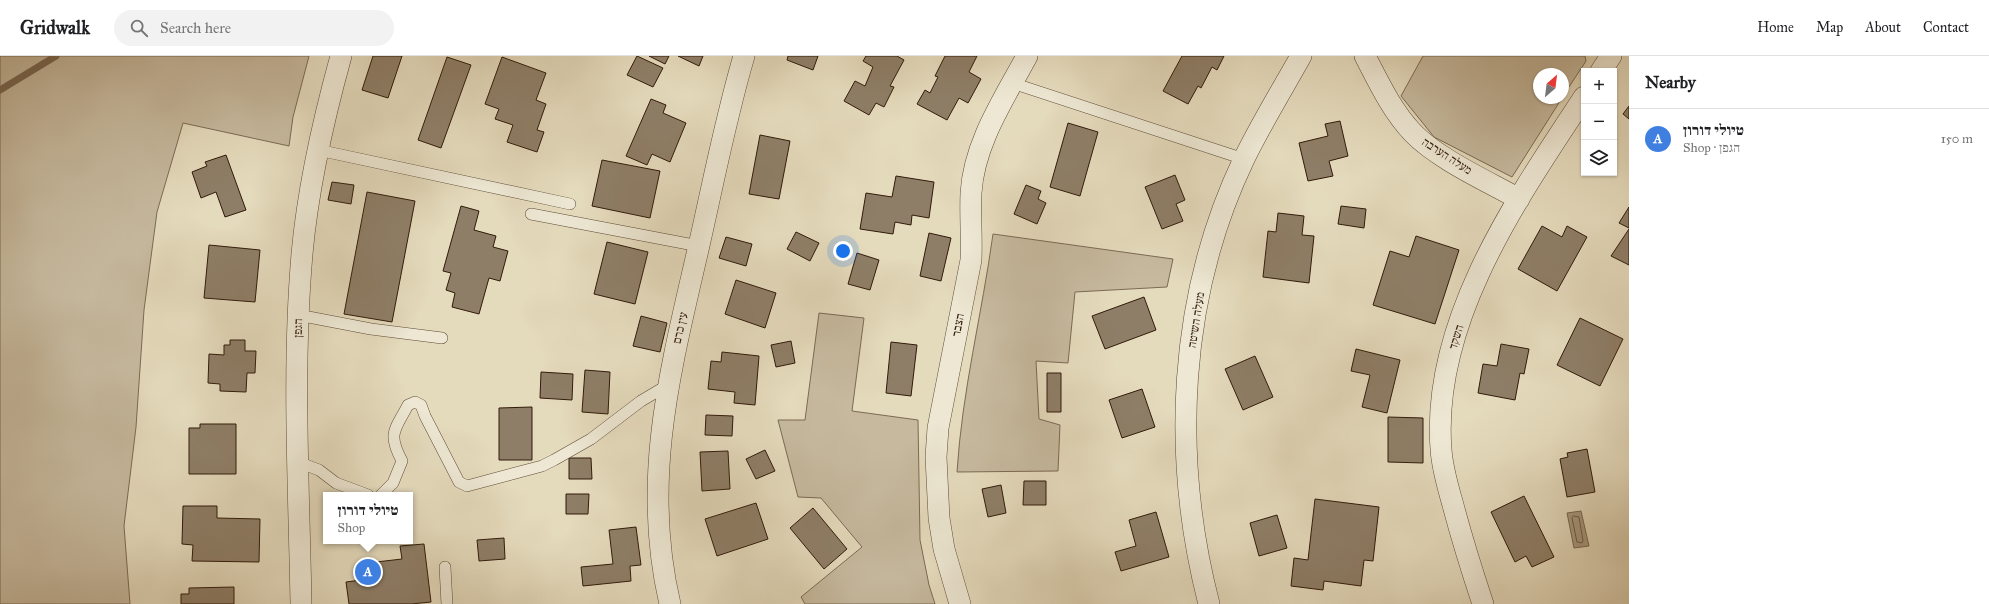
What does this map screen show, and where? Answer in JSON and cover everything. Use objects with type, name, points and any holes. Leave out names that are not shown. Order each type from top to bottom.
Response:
[{"type":"street","name":"הגפן","points":[[301,604],[297,379],[298,315],[304,239],[318,150],[341,56]]},
{"type":"street","name":"עין כרם","points":[[670,604],[661,557],[657,489],[659,448],[668,385],[744,56]]},
{"type":"street","name":"הצבר","points":[[960,604],[950,572],[939,518],[936,457],[938,428],[971,260],[971,193],[977,158],[988,127],[1027,56]]},
{"type":"street","name":"מעלה השיטה","points":[[1209,604],[1198,560],[1188,496],[1185,429],[1189,360],[1200,292],[1218,224],[1244,159],[1301,56]]},
{"type":"street","name":"מעלה הערבה","points":[[1365,56],[1395,111],[1419,139],[1434,151],[1519,199]]},
{"type":"street","name":"השקד","points":[[1483,604],[1467,554],[1444,468],[1440,432],[1441,411],[1448,364],[1465,308],[1494,243],[1519,199],[1581,101]]},
{"type":"lane","points":[[1012,83],[1244,159]]},
{"type":"lane","points":[[318,150],[570,204]]},
{"type":"lane","points":[[531,214],[699,246]]},
{"type":"lane","points":[[298,315],[371,329],[442,338]]},
{"type":"lane","points":[[384,492],[393,483],[402,461],[395,448],[393,434],[408,405],[415,402],[421,405],[425,416],[459,482],[467,486],[542,466],[554,460],[591,439],[641,401],[668,385]]},
{"type":"lane","points":[[298,462],[319,470],[336,483],[360,492]]},
{"type":"lane","points":[[445,567],[447,604]]},
{"type":"shaded area","points":[[0,56],[309,56],[293,117],[289,146],[183,123],[157,212],[144,310],[136,427],[124,526],[130,604],[0,604]]},
{"type":"shaded area","points":[[1423,56],[1585,56],[1586,61],[1569,87],[1569,68],[1533,68],[1533,104],[1558,104],[1512,177],[1434,137],[1401,96]]},
{"type":"shaded area","points":[[993,234],[1173,259],[1167,287],[1075,292],[1068,363],[1036,361],[1039,419],[1060,425],[1058,471],[957,472],[963,412]]},
{"type":"shaded area","points":[[819,313],[864,318],[852,411],[918,420],[920,540],[929,585],[935,604],[805,604],[801,597],[862,547],[821,498],[798,497],[778,420],[805,420]]},
{"type":"water","points":[[1581,511],[1589,546],[1574,548],[1567,513]]},
{"type":"building","points":[[373,56],[402,56],[388,98],[362,90]]},
{"type":"building","points":[[637,56],[663,68],[653,87],[627,75]]},
{"type":"building","points":[[649,56],[669,56],[665,64]]},
{"type":"building","points":[[678,56],[703,56],[699,66]]},
{"type":"building","points":[[788,56],[818,56],[813,70],[787,60]]},
{"type":"building","points":[[866,56],[897,56],[904,60],[890,86],[894,87],[884,107],[876,103],[869,115],[844,101],[855,81],[865,86],[873,67],[863,61]]},
{"type":"building","points":[[945,56],[977,56],[969,72],[981,79],[968,103],[959,98],[947,120],[917,104],[925,90],[930,93],[938,77],[935,76]]},
{"type":"building","points":[[1182,56],[1224,56],[1217,70],[1212,67],[1201,88],[1198,86],[1188,104],[1163,91]]},
{"type":"building","points":[[447,57],[471,65],[441,148],[418,140]]},
{"type":"building","points":[[502,57],[546,73],[536,100],[546,104],[537,130],[544,132],[537,152],[507,142],[513,125],[495,119],[499,109],[485,104]]},
{"type":"building","points":[[651,99],[666,105],[663,113],[686,123],[670,162],[652,154],[647,165],[626,156]]},
{"type":"building","points":[[1629,106],[1629,119],[1623,114]]},
{"type":"building","points":[[1340,121],[1348,156],[1329,161],[1333,176],[1308,181],[1299,143],[1328,136],[1325,124]]},
{"type":"building","points":[[1068,123],[1098,132],[1080,196],[1050,187]]},
{"type":"building","points":[[760,135],[790,141],[779,199],[749,194]]},
{"type":"building","points":[[226,155],[246,210],[225,217],[216,192],[201,198],[192,172],[207,166],[205,162]]},
{"type":"building","points":[[602,160],[660,171],[650,218],[592,206]]},
{"type":"building","points":[[1175,175],[1185,200],[1176,204],[1183,221],[1162,229],[1145,187]]},
{"type":"building","points":[[896,176],[934,182],[929,218],[912,215],[911,225],[895,222],[893,234],[860,229],[866,193],[892,197]]},
{"type":"building","points":[[332,182],[354,185],[351,204],[328,200]]},
{"type":"building","points":[[1026,185],[1041,191],[1038,199],[1046,203],[1037,224],[1014,214]]},
{"type":"building","points":[[367,192],[415,201],[392,322],[344,314]]},
{"type":"building","points":[[461,206],[479,211],[474,230],[496,236],[493,247],[508,251],[500,281],[489,278],[479,314],[452,307],[455,293],[446,290],[451,273],[443,271]]},
{"type":"building","points":[[1341,206],[1366,209],[1364,228],[1338,224]]},
{"type":"building","points":[[1629,207],[1629,228],[1619,223]]},
{"type":"building","points":[[1278,213],[1304,216],[1302,235],[1314,236],[1309,283],[1263,277],[1268,231],[1276,232]]},
{"type":"building","points":[[1542,226],[1562,237],[1567,226],[1587,237],[1557,291],[1518,269]]},
{"type":"building","points":[[1629,229],[1629,265],[1611,256]]},
{"type":"building","points":[[796,232],[819,243],[810,261],[787,249]]},
{"type":"building","points":[[929,233],[951,238],[941,281],[920,276]]},
{"type":"building","points":[[1416,236],[1459,250],[1435,324],[1373,305],[1390,251],[1409,257]]},
{"type":"building","points":[[726,237],[752,244],[746,266],[719,258]]},
{"type":"building","points":[[607,242],[648,252],[635,304],[594,294]]},
{"type":"building","points":[[209,245],[260,250],[255,302],[204,298]]},
{"type":"building","points":[[857,253],[879,260],[870,290],[848,284]]},
{"type":"building","points":[[736,280],[776,293],[765,328],[725,314]]},
{"type":"building","points":[[1144,297],[1156,330],[1105,349],[1092,316]]},
{"type":"building","points":[[641,316],[667,323],[660,352],[633,346]]},
{"type":"building","points":[[1580,318],[1623,339],[1600,386],[1557,365]]},
{"type":"building","points":[[230,340],[245,340],[245,351],[256,351],[255,373],[247,373],[246,392],[220,391],[220,384],[208,383],[209,354],[224,355],[224,345],[230,345]]},
{"type":"building","points":[[791,341],[795,363],[776,367],[771,345]]},
{"type":"building","points":[[891,342],[917,345],[911,396],[886,393]]},
{"type":"building","points":[[1501,344],[1529,349],[1524,374],[1520,373],[1515,400],[1478,393],[1483,364],[1497,366]]},
{"type":"building","points":[[1356,349],[1400,360],[1387,413],[1362,407],[1370,375],[1351,371]]},
{"type":"building","points":[[722,352],[759,356],[755,405],[734,403],[735,392],[708,389],[711,361],[721,362]]},
{"type":"building","points":[[1255,356],[1273,397],[1243,410],[1225,369]]},
{"type":"building","points":[[585,370],[610,372],[608,414],[582,412]]},
{"type":"building","points":[[541,372],[573,374],[572,400],[540,398]]},
{"type":"building","points":[[1047,373],[1061,373],[1061,412],[1047,412]]},
{"type":"building","points":[[1142,389],[1155,427],[1122,438],[1109,400]]},
{"type":"building","points":[[532,407],[532,460],[499,460],[499,408]]},
{"type":"building","points":[[706,415],[733,416],[732,436],[705,435]]},
{"type":"building","points":[[1388,417],[1423,418],[1423,463],[1388,462]]},
{"type":"building","points":[[200,424],[236,424],[236,474],[189,474],[189,428],[200,428]]},
{"type":"building","points":[[1587,449],[1595,492],[1567,497],[1560,459],[1568,457],[1567,453]]},
{"type":"building","points":[[765,450],[775,471],[756,479],[746,459]]},
{"type":"building","points":[[728,451],[730,489],[702,491],[700,452]]},
{"type":"building","points":[[569,458],[591,458],[592,479],[569,479]]},
{"type":"building","points":[[1024,481],[1046,481],[1046,505],[1023,505]]},
{"type":"building","points":[[1001,485],[1006,513],[988,517],[982,489]]},
{"type":"building","points":[[566,494],[589,494],[588,514],[566,514]]},
{"type":"building","points":[[1524,496],[1554,557],[1532,567],[1526,556],[1515,562],[1491,512]]},
{"type":"building","points":[[1315,499],[1379,507],[1373,561],[1364,560],[1361,586],[1324,581],[1323,590],[1291,586],[1294,558],[1308,560]]},
{"type":"building","points":[[756,503],[768,539],[717,556],[705,519]]},
{"type":"building","points":[[183,506],[217,506],[217,518],[260,519],[259,562],[192,561],[193,545],[182,544]]},
{"type":"building","points":[[813,508],[847,549],[824,569],[790,528]]},
{"type":"building","points":[[1156,512],[1169,557],[1121,571],[1115,552],[1136,546],[1129,520]]},
{"type":"building","points":[[1277,515],[1287,548],[1259,556],[1250,523]]},
{"type":"building","points":[[636,527],[641,565],[630,566],[631,581],[583,586],[581,567],[613,564],[609,530]]},
{"type":"building","points":[[504,538],[505,559],[479,561],[477,540]]},
{"type":"building","points":[[424,544],[431,602],[411,604],[349,604],[346,582],[361,580],[359,564],[402,559],[400,546]]},
{"type":"building","points":[[234,587],[234,604],[181,604],[181,594],[189,594],[189,588]]},
{"type":"waterway","points":[[0,90],[56,56]]},
{"type":"place","name":"טיולי דורון","points":[[368,572]]}]
